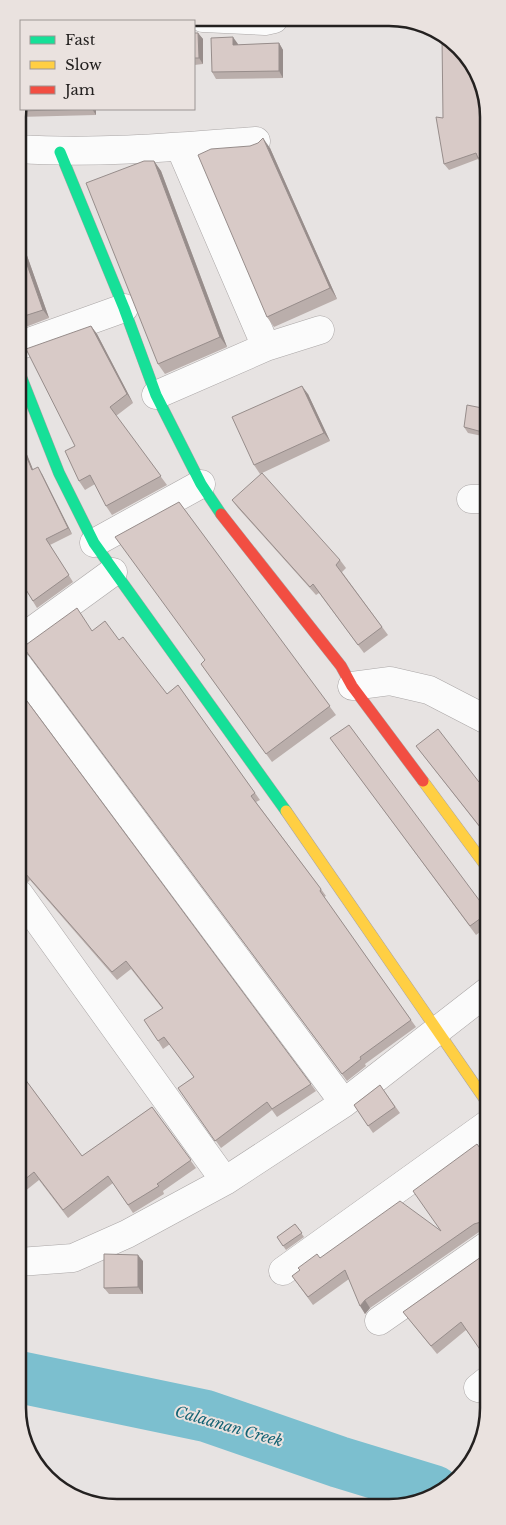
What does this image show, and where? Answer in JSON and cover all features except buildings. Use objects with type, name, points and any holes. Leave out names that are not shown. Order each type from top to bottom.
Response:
[{"type":"street","points":[[26,150],[60,152],[180,147],[256,141]]},
{"type":"street","points":[[180,147],[266,347]]},
{"type":"street","points":[[60,152],[124,308],[156,395],[201,484],[222,515],[340,666],[352,686],[480,858]]},
{"type":"street","points":[[26,343],[124,308]]},
{"type":"street","points":[[156,395],[266,347],[320,330]]},
{"type":"street","points":[[26,389],[59,472],[94,543],[113,572],[263,777],[480,1093]]},
{"type":"street","points":[[94,543],[201,484]]},
{"type":"street","points":[[26,634],[113,572]]},
{"type":"street","points":[[26,676],[344,1103]]},
{"type":"street","points":[[352,686],[390,681],[429,690],[480,716]]},
{"type":"street","points":[[26,908],[225,1181]]},
{"type":"street","points":[[26,1261],[72,1258],[127,1234],[225,1181],[344,1103],[480,997]]},
{"type":"street","points":[[283,1271],[480,1130]]},
{"type":"street","points":[[378,1321],[480,1251]]},
{"type":"waterway","name":"Calaanan Creek","points":[[26,1378],[206,1416],[339,1462],[428,1489]]},
{"type":"traffic: fast","points":[[60,152],[124,308],[156,395],[201,484],[221,514]]},
{"type":"traffic: fast","points":[[26,389],[59,473],[94,543],[286,811]]},
{"type":"traffic: slow","points":[[423,781],[480,858]]},
{"type":"traffic: slow","points":[[286,811],[480,1092]]},
{"type":"traffic: jam","points":[[221,514],[341,666],[352,686],[423,781]]}]
